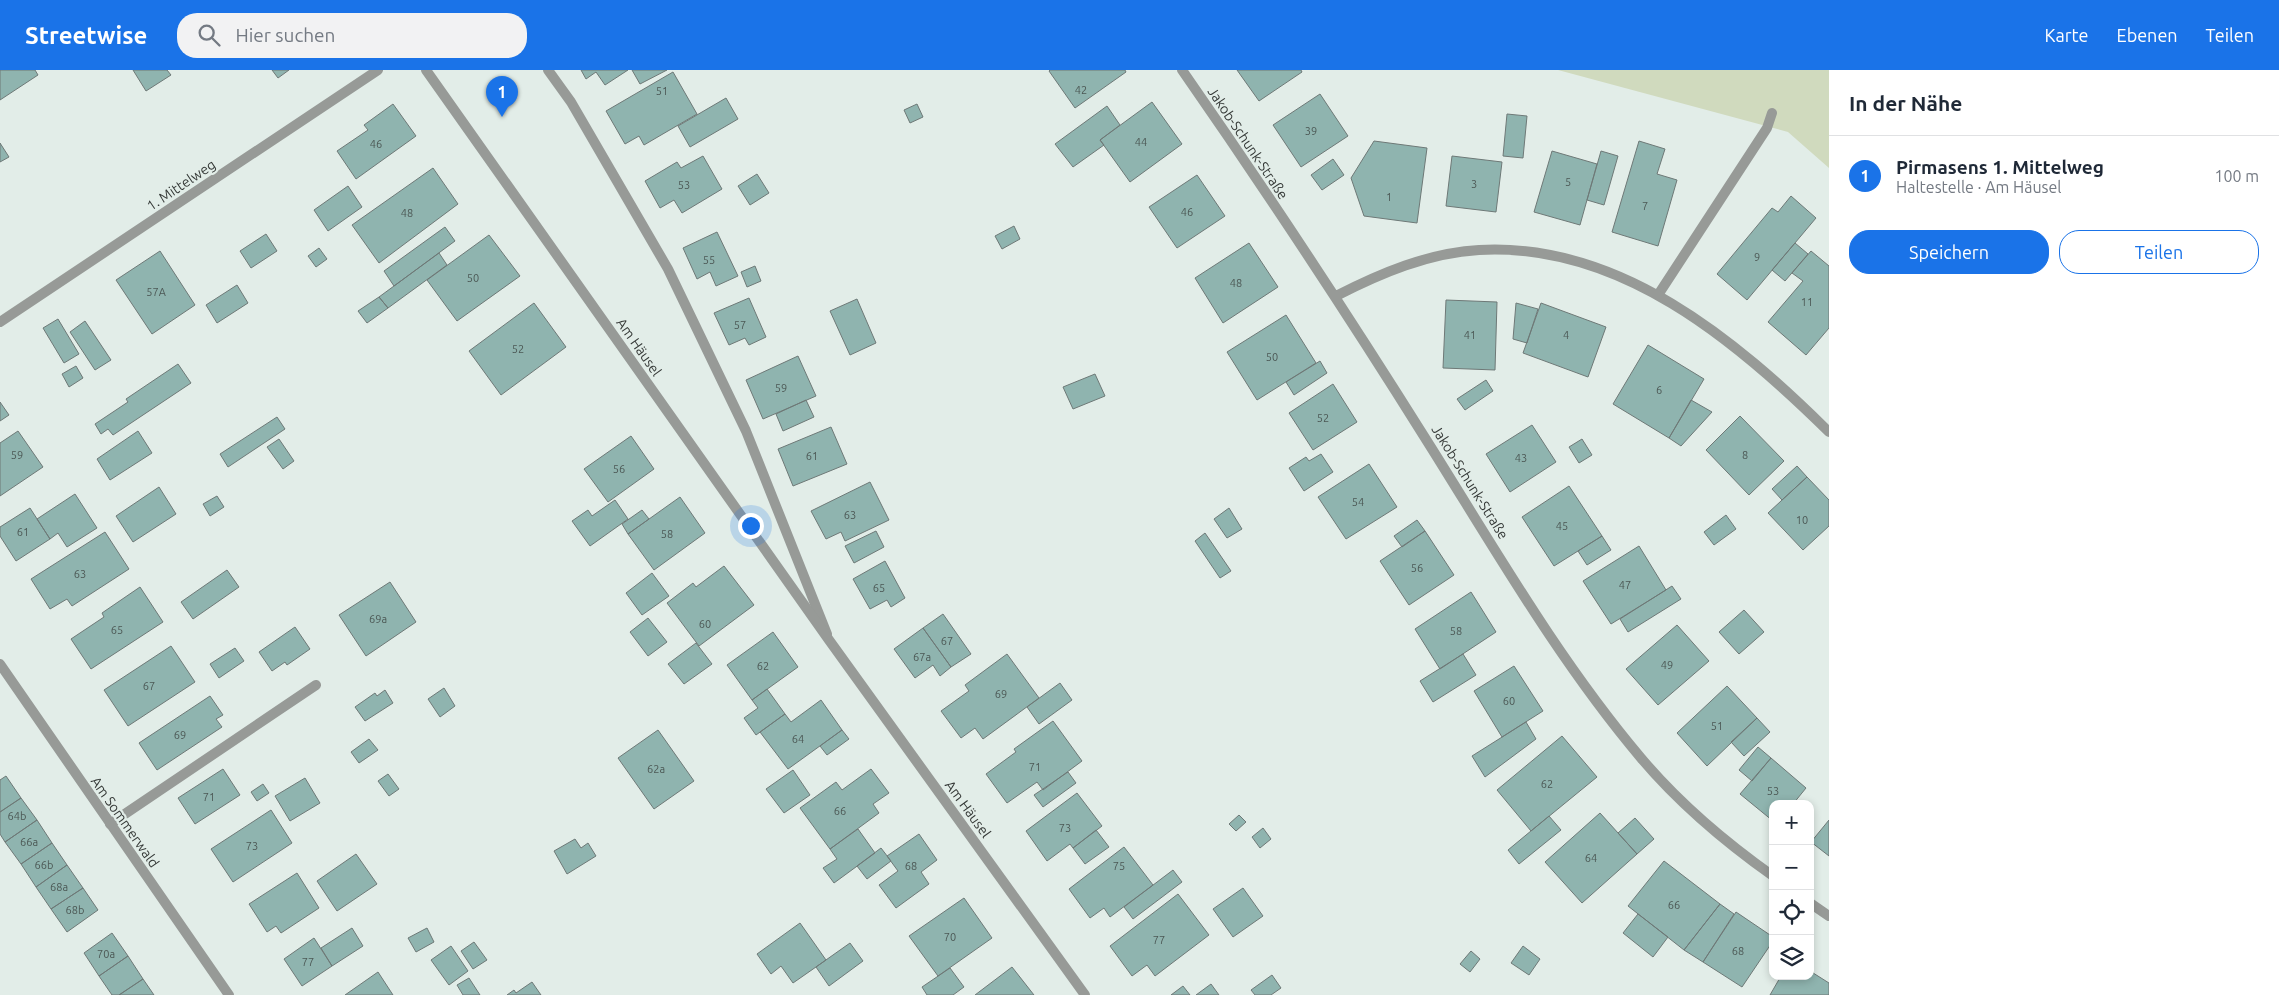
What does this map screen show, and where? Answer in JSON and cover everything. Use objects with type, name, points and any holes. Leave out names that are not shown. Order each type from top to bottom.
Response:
[{"type":"street","name":"1. Mittelweg","points":[[0,322],[378,70]]},
{"type":"street","name":"Am Häusel","points":[[426,70],[829,640],[1085,995]]},
{"type":"street","name":"Am Häusel","points":[[548,70],[571,102],[668,270],[746,431],[829,640]]},
{"type":"street","name":"Jakob-Schunk-Straße","points":[[1182,70],[1336,296],[1537,615],[1594,699],[1643,760],[1697,816],[1769,873]]},
{"type":"street","points":[[1658,295],[1767,128],[1772,113]]},
{"type":"street","points":[[1336,296],[1401,266],[1478,250],[1520,250],[1555,256],[1597,268],[1658,295],[1698,319],[1737,347],[1829,432]]},
{"type":"street","name":"Am Sommerwald","points":[[0,664],[229,995]]},
{"type":"street","points":[[110,824],[316,685]]},
{"type":"street","points":[[1814,906],[1829,916]]},
{"type":"green space","points":[[1558,70],[1829,70],[1829,168],[1788,132]]},
{"type":"building","points":[[0,70],[35,70],[38,75],[0,100]]},
{"type":"building","points":[[133,70],[167,70],[171,75],[146,91]]},
{"type":"building","points":[[272,70],[289,70],[278,78]]},
{"type":"building","points":[[581,70],[628,70],[605,85],[596,72],[586,79]]},
{"type":"building","points":[[632,70],[667,70],[640,84]]},
{"type":"building","points":[[1050,70],[1125,70],[1126,72],[1075,108]]},
{"type":"building","points":[[1237,70],[1301,70],[1302,72],[1259,101]]},
{"type":"building","points":[[673,72],[697,114],[644,145],[639,136],[625,144],[606,111]]},
{"type":"building","points":[[1320,94],[1348,136],[1301,167],[1273,125]]},
{"type":"building","points":[[726,98],[738,119],[690,147],[678,126]]},
{"type":"building","points":[[1152,102],[1182,144],[1130,182],[1100,140]]},
{"type":"building","points":[[393,104],[416,136],[356,179],[337,151],[368,130],[364,125]]},
{"type":"building","points":[[917,104],[923,117],[910,123],[904,110]]},
{"type":"building","points":[[1107,106],[1120,125],[1100,140],[1104,145],[1073,167],[1055,144]]},
{"type":"building","points":[[1507,114],[1527,116],[1523,158],[1503,156]]},
{"type":"building","points":[[1374,141],[1427,148],[1417,223],[1364,216],[1351,178]]},
{"type":"building","points":[[1639,141],[1665,149],[1657,174],[1677,180],[1658,246],[1612,232]]},
{"type":"building","points":[[0,143],[9,157],[0,162]]},
{"type":"building","points":[[1552,151],[1597,164],[1580,225],[1534,212]]},
{"type":"building","points":[[1601,151],[1618,156],[1604,205],[1587,200]]},
{"type":"building","points":[[703,156],[722,189],[682,213],[674,200],[660,208],[645,181],[677,162],[681,168]]},
{"type":"building","points":[[1452,156],[1502,162],[1496,212],[1446,206]]},
{"type":"building","points":[[1333,159],[1344,175],[1322,190],[1311,175]]},
{"type":"building","points":[[433,168],[458,204],[379,263],[352,225]]},
{"type":"building","points":[[757,174],[769,193],[750,205],[738,186]]},
{"type":"building","points":[[1197,175],[1225,216],[1177,248],[1149,207]]},
{"type":"building","points":[[348,186],[362,207],[328,231],[314,210]]},
{"type":"building","points":[[1791,196],[1816,218],[1747,300],[1717,274],[1772,208],[1778,212]]},
{"type":"building","points":[[1014,226],[1020,239],[1002,249],[995,236]]},
{"type":"building","points":[[445,227],[455,241],[394,286],[384,271]]},
{"type":"building","points":[[717,232],[738,276],[716,286],[710,272],[697,279],[683,248]]},
{"type":"building","points":[[266,234],[277,251],[251,268],[240,251]]},
{"type":"building","points":[[489,235],[520,276],[457,321],[427,280]]},
{"type":"building","points":[[1249,243],[1278,287],[1223,323],[1195,278]]},
{"type":"building","points":[[1795,243],[1808,254],[1785,281],[1772,270]]},
{"type":"building","points":[[319,248],[327,259],[316,267],[308,256]]},
{"type":"building","points":[[160,251],[195,305],[152,334],[116,280]]},
{"type":"building","points":[[1811,251],[1829,266],[1829,328],[1806,355],[1768,322],[1803,281],[1792,273]]},
{"type":"building","points":[[439,253],[447,265],[388,308],[379,297]]},
{"type":"building","points":[[755,266],[761,281],[747,287],[741,272]]},
{"type":"building","points":[[237,285],[248,303],[217,323],[206,305]]},
{"type":"building","points":[[379,297],[388,308],[367,323],[358,311]]},
{"type":"building","points":[[749,298],[766,337],[749,345],[745,338],[729,345],[714,313]]},
{"type":"building","points":[[857,299],[876,343],[850,355],[830,311]]},
{"type":"building","points":[[1446,300],[1497,302],[1495,370],[1443,368]]},
{"type":"building","points":[[534,303],[566,347],[501,395],[469,351]]},
{"type":"building","points":[[1516,303],[1538,309],[1527,343],[1513,339]]},
{"type":"building","points":[[1541,303],[1606,327],[1588,377],[1523,353]]},
{"type":"building","points":[[1286,315],[1316,363],[1257,400],[1227,352]]},
{"type":"building","points":[[58,319],[79,354],[64,363],[43,328]]},
{"type":"building","points":[[85,321],[111,360],[95,370],[70,332]]},
{"type":"building","points":[[1648,345],[1704,379],[1669,438],[1613,404]]},
{"type":"building","points":[[798,356],[816,396],[763,419],[746,380]]},
{"type":"building","points":[[1320,361],[1327,373],[1294,395],[1286,382]]},
{"type":"building","points":[[178,364],[191,383],[113,435],[108,429],[101,434],[95,424],[128,402],[126,399]]},
{"type":"building","points":[[76,366],[83,378],[69,387],[62,374]]},
{"type":"building","points":[[1095,374],[1105,396],[1073,409],[1063,387]]},
{"type":"building","points":[[1486,380],[1493,391],[1465,410],[1457,399]]},
{"type":"building","points":[[1333,384],[1357,422],[1313,450],[1289,413]]},
{"type":"building","points":[[806,400],[814,417],[783,431],[776,414]]},
{"type":"building","points":[[1691,400],[1712,412],[1681,446],[1669,438]]},
{"type":"building","points":[[0,402],[9,415],[0,421]]},
{"type":"building","points":[[1740,416],[1784,461],[1749,495],[1706,450]]},
{"type":"building","points":[[277,417],[285,429],[228,467],[220,454]]},
{"type":"building","points":[[1532,425],[1556,462],[1510,492],[1486,454]]},
{"type":"building","points":[[831,427],[847,464],[793,486],[778,449]]},
{"type":"building","points":[[18,431],[43,467],[0,496],[0,443]]},
{"type":"building","points":[[138,431],[152,453],[110,480],[97,459]]},
{"type":"building","points":[[631,436],[654,469],[608,502],[584,469]]},
{"type":"building","points":[[279,439],[294,461],[283,469],[267,447]]},
{"type":"building","points":[[1582,439],[1592,455],[1579,463],[1569,447]]},
{"type":"building","points":[[1321,454],[1333,472],[1304,491],[1289,468],[1306,457],[1309,461]]},
{"type":"building","points":[[1369,464],[1397,507],[1346,539],[1318,497]]},
{"type":"building","points":[[1797,466],[1807,477],[1782,500],[1772,489]]},
{"type":"building","points":[[1807,477],[1829,500],[1829,526],[1803,550],[1768,513]]},
{"type":"building","points":[[870,482],[889,520],[845,541],[841,532],[826,539],[811,511]]},
{"type":"building","points":[[1569,486],[1602,536],[1554,566],[1522,517]]},
{"type":"building","points":[[159,487],[176,514],[133,542],[116,516]]},
{"type":"building","points":[[75,494],[97,528],[67,547],[58,533],[50,539],[37,519]]},
{"type":"building","points":[[217,496],[224,507],[210,516],[203,504]]},
{"type":"building","points":[[680,497],[705,533],[654,570],[628,534]]},
{"type":"building","points":[[615,500],[628,519],[590,546],[572,521],[588,510],[592,516]]},
{"type":"building","points":[[30,508],[50,539],[16,561],[0,536],[0,527]]},
{"type":"building","points":[[1229,508],[1242,529],[1227,538],[1214,519]]},
{"type":"building","points":[[642,510],[649,519],[628,534],[622,524]]},
{"type":"building","points":[[1726,515],[1736,529],[1714,545],[1704,532]]},
{"type":"building","points":[[1417,520],[1425,531],[1402,547],[1394,536]]},
{"type":"building","points":[[876,531],[884,547],[854,563],[845,546]]},
{"type":"building","points":[[1425,531],[1454,575],[1409,605],[1380,561]]},
{"type":"building","points":[[105,532],[129,569],[72,606],[67,599],[50,609],[31,579]]},
{"type":"building","points":[[1205,533],[1231,571],[1220,578],[1195,541]]},
{"type":"building","points":[[1602,536],[1611,550],[1587,565],[1578,551]]},
{"type":"building","points":[[1639,546],[1666,590],[1611,624],[1583,581]]},
{"type":"building","points":[[885,561],[905,598],[891,607],[887,600],[870,609],[853,579]]},
{"type":"building","points":[[724,566],[754,605],[699,646],[667,603],[693,583],[696,587]]},
{"type":"building","points":[[227,570],[239,587],[193,619],[181,602]]},
{"type":"building","points":[[652,573],[669,596],[642,615],[626,593]]},
{"type":"building","points":[[390,582],[416,622],[366,656],[339,615]]},
{"type":"building","points":[[1672,586],[1681,599],[1628,632],[1620,619]]},
{"type":"building","points":[[140,587],[163,622],[91,669],[71,639],[104,617],[102,613]]},
{"type":"building","points":[[1471,592],[1496,632],[1440,669],[1415,629]]},
{"type":"building","points":[[1744,610],[1764,632],[1739,654],[1719,632]]},
{"type":"building","points":[[943,614],[971,654],[951,667],[923,628]]},
{"type":"building","points":[[648,618],[667,642],[648,656],[630,632]]},
{"type":"building","points":[[1677,625],[1709,661],[1658,705],[1626,669]]},
{"type":"building","points":[[295,627],[310,649],[287,665],[285,662],[272,671],[259,652]]},
{"type":"building","points":[[923,628],[951,667],[940,676],[933,665],[915,678],[894,649]]},
{"type":"building","points":[[773,632],[798,667],[752,700],[727,665]]},
{"type":"building","points":[[696,643],[712,664],[684,684],[668,664]]},
{"type":"building","points":[[171,646],[195,682],[128,726],[104,690]]},
{"type":"building","points":[[235,648],[244,661],[219,678],[210,664]]},
{"type":"building","points":[[1007,654],[1039,698],[983,739],[975,728],[961,738],[941,711],[969,691],[965,685]]},
{"type":"building","points":[[1463,654],[1476,675],[1433,702],[1420,681]]},
{"type":"building","points":[[1514,666],[1543,711],[1502,737],[1474,691]]},
{"type":"building","points":[[1060,683],[1072,700],[1039,724],[1027,707]]},
{"type":"building","points":[[1727,686],[1757,718],[1707,766],[1677,733]]},
{"type":"building","points":[[444,688],[455,706],[440,717],[428,699]]},
{"type":"building","points":[[767,689],[785,714],[756,735],[744,718],[758,708],[752,700]]},
{"type":"building","points":[[385,690],[393,703],[365,721],[355,707],[375,693],[377,696]]},
{"type":"building","points":[[210,696],[223,715],[216,719],[222,727],[157,770],[139,743]]},
{"type":"building","points":[[821,700],[842,730],[788,769],[760,732],[785,714],[791,722]]},
{"type":"building","points":[[1757,718],[1770,732],[1744,756],[1731,742]]},
{"type":"building","points":[[1053,721],[1082,761],[1043,790],[1037,782],[1007,803],[986,774],[1016,752],[1014,749]]},
{"type":"building","points":[[1526,722],[1536,739],[1485,777],[1472,756]]},
{"type":"building","points":[[658,730],[694,781],[654,809],[618,758]]},
{"type":"building","points":[[842,730],[849,739],[827,755],[820,746]]},
{"type":"building","points":[[1562,736],[1597,777],[1531,831],[1497,790]]},
{"type":"building","points":[[369,739],[378,750],[359,763],[351,752]]},
{"type":"building","points":[[1758,747],[1771,758],[1752,781],[1739,770]]},
{"type":"building","points":[[1771,758],[1806,788],[1796,800],[1769,800],[1769,818],[1740,794]]},
{"type":"building","points":[[223,769],[240,795],[195,824],[178,798]]},
{"type":"building","points":[[871,769],[889,793],[873,804],[879,813],[830,849],[800,808],[836,782],[842,790]]},
{"type":"building","points":[[793,770],[810,795],[784,813],[766,789]]},
{"type":"building","points":[[1068,772],[1076,783],[1043,807],[1034,795]]},
{"type":"building","points":[[388,774],[399,789],[389,796],[378,781]]},
{"type":"building","points":[[6,776],[21,798],[0,812],[0,780]]},
{"type":"building","points":[[305,778],[320,803],[290,821],[275,796]]},
{"type":"building","points":[[263,784],[269,793],[257,801],[251,792]]},
{"type":"building","points":[[1077,793],[1102,826],[1073,848],[1070,844],[1047,861],[1026,831]]},
{"type":"building","points":[[21,798],[37,820],[5,842],[0,834],[0,812]]},
{"type":"building","points":[[271,810],[292,843],[233,882],[211,849]]},
{"type":"building","points":[[1600,813],[1637,854],[1582,903],[1545,862]]},
{"type":"building","points":[[1239,815],[1246,822],[1236,831],[1229,824]]},
{"type":"building","points":[[1549,816],[1561,830],[1519,864],[1508,850]]},
{"type":"building","points":[[1635,818],[1654,839],[1637,854],[1618,833]]},
{"type":"building","points":[[37,820],[52,843],[21,864],[5,842]]},
{"type":"building","points":[[1829,820],[1829,856],[1814,844],[1814,838]]},
{"type":"building","points":[[1263,828],[1271,839],[1260,848],[1252,837]]},
{"type":"building","points":[[858,829],[875,853],[834,883],[823,868],[837,859],[830,849]]},
{"type":"building","points":[[1096,830],[1109,847],[1085,864],[1073,848]]},
{"type":"building","points":[[919,834],[937,860],[921,872],[929,884],[896,908],[879,885],[898,871],[887,856]]},
{"type":"building","points":[[575,839],[581,848],[588,843],[596,856],[567,874],[554,851]]},
{"type":"building","points":[[52,843],[67,865],[36,887],[21,864]]},
{"type":"building","points":[[1124,847],[1153,885],[1110,917],[1104,908],[1090,918],[1069,889]]},
{"type":"building","points":[[881,848],[891,861],[867,879],[857,866]]},
{"type":"building","points":[[356,854],[377,884],[337,911],[317,881]]},
{"type":"building","points":[[1664,861],[1720,904],[1684,950],[1628,906]]},
{"type":"building","points":[[67,865],[83,888],[51,909],[36,887]]},
{"type":"building","points":[[1173,870],[1182,882],[1133,919],[1124,907]]},
{"type":"building","points":[[297,873],[319,908],[281,933],[276,926],[267,932],[249,904]]},
{"type":"building","points":[[83,888],[98,910],[67,932],[51,909]]},
{"type":"building","points":[[1243,888],[1263,916],[1233,937],[1213,909]]},
{"type":"building","points":[[1178,894],[1209,935],[1155,976],[1147,965],[1132,976],[1110,946]]},
{"type":"building","points":[[964,898],[992,938],[938,976],[909,936]]},
{"type":"building","points":[[1720,904],[1734,914],[1703,962],[1684,950]]},
{"type":"building","points":[[1736,912],[1769,934],[1769,947],[1742,987],[1703,962]]},
{"type":"building","points":[[1638,914],[1668,937],[1653,957],[1623,933]]},
{"type":"building","points":[[800,923],[826,960],[793,983],[781,966],[771,974],[757,954]]},
{"type":"building","points":[[352,928],[363,946],[332,966],[321,948]]},
{"type":"building","points":[[427,928],[434,942],[416,952],[408,938]]},
{"type":"building","points":[[112,933],[128,956],[99,976],[84,953]]},
{"type":"building","points":[[314,938],[332,966],[302,986],[284,959]]},
{"type":"building","points":[[474,942],[487,960],[473,969],[461,951]]},
{"type":"building","points":[[850,943],[863,961],[829,986],[816,967]]},
{"type":"building","points":[[451,946],[468,971],[449,985],[431,960]]},
{"type":"building","points":[[1523,946],[1540,959],[1529,975],[1511,963]]},
{"type":"building","points":[[1471,951],[1480,959],[1470,972],[1460,964]]},
{"type":"building","points":[[128,956],[143,979],[119,995],[112,995],[99,976]]},
{"type":"building","points":[[1012,967],[1034,995],[975,995]]},
{"type":"building","points":[[950,968],[964,987],[953,995],[927,995],[922,987]]},
{"type":"building","points":[[378,972],[393,995],[345,995]]},
{"type":"building","points":[[1814,974],[1829,983],[1829,995],[1770,995],[1779,980],[1814,980]]},
{"type":"building","points":[[1272,975],[1281,988],[1271,995],[1255,995],[1251,990]]},
{"type":"building","points":[[469,978],[480,995],[463,995],[457,985]]},
{"type":"building","points":[[143,979],[154,995],[119,995]]},
{"type":"building","points":[[532,982],[541,995],[507,995],[514,990],[516,993]]},
{"type":"building","points":[[1211,984],[1219,995],[1196,995]]},
{"type":"building","points":[[1183,986],[1190,995],[1171,995]]},
{"type":"place","name":"Pirmasens 1. Mittelweg","points":[[502,117]]}]
